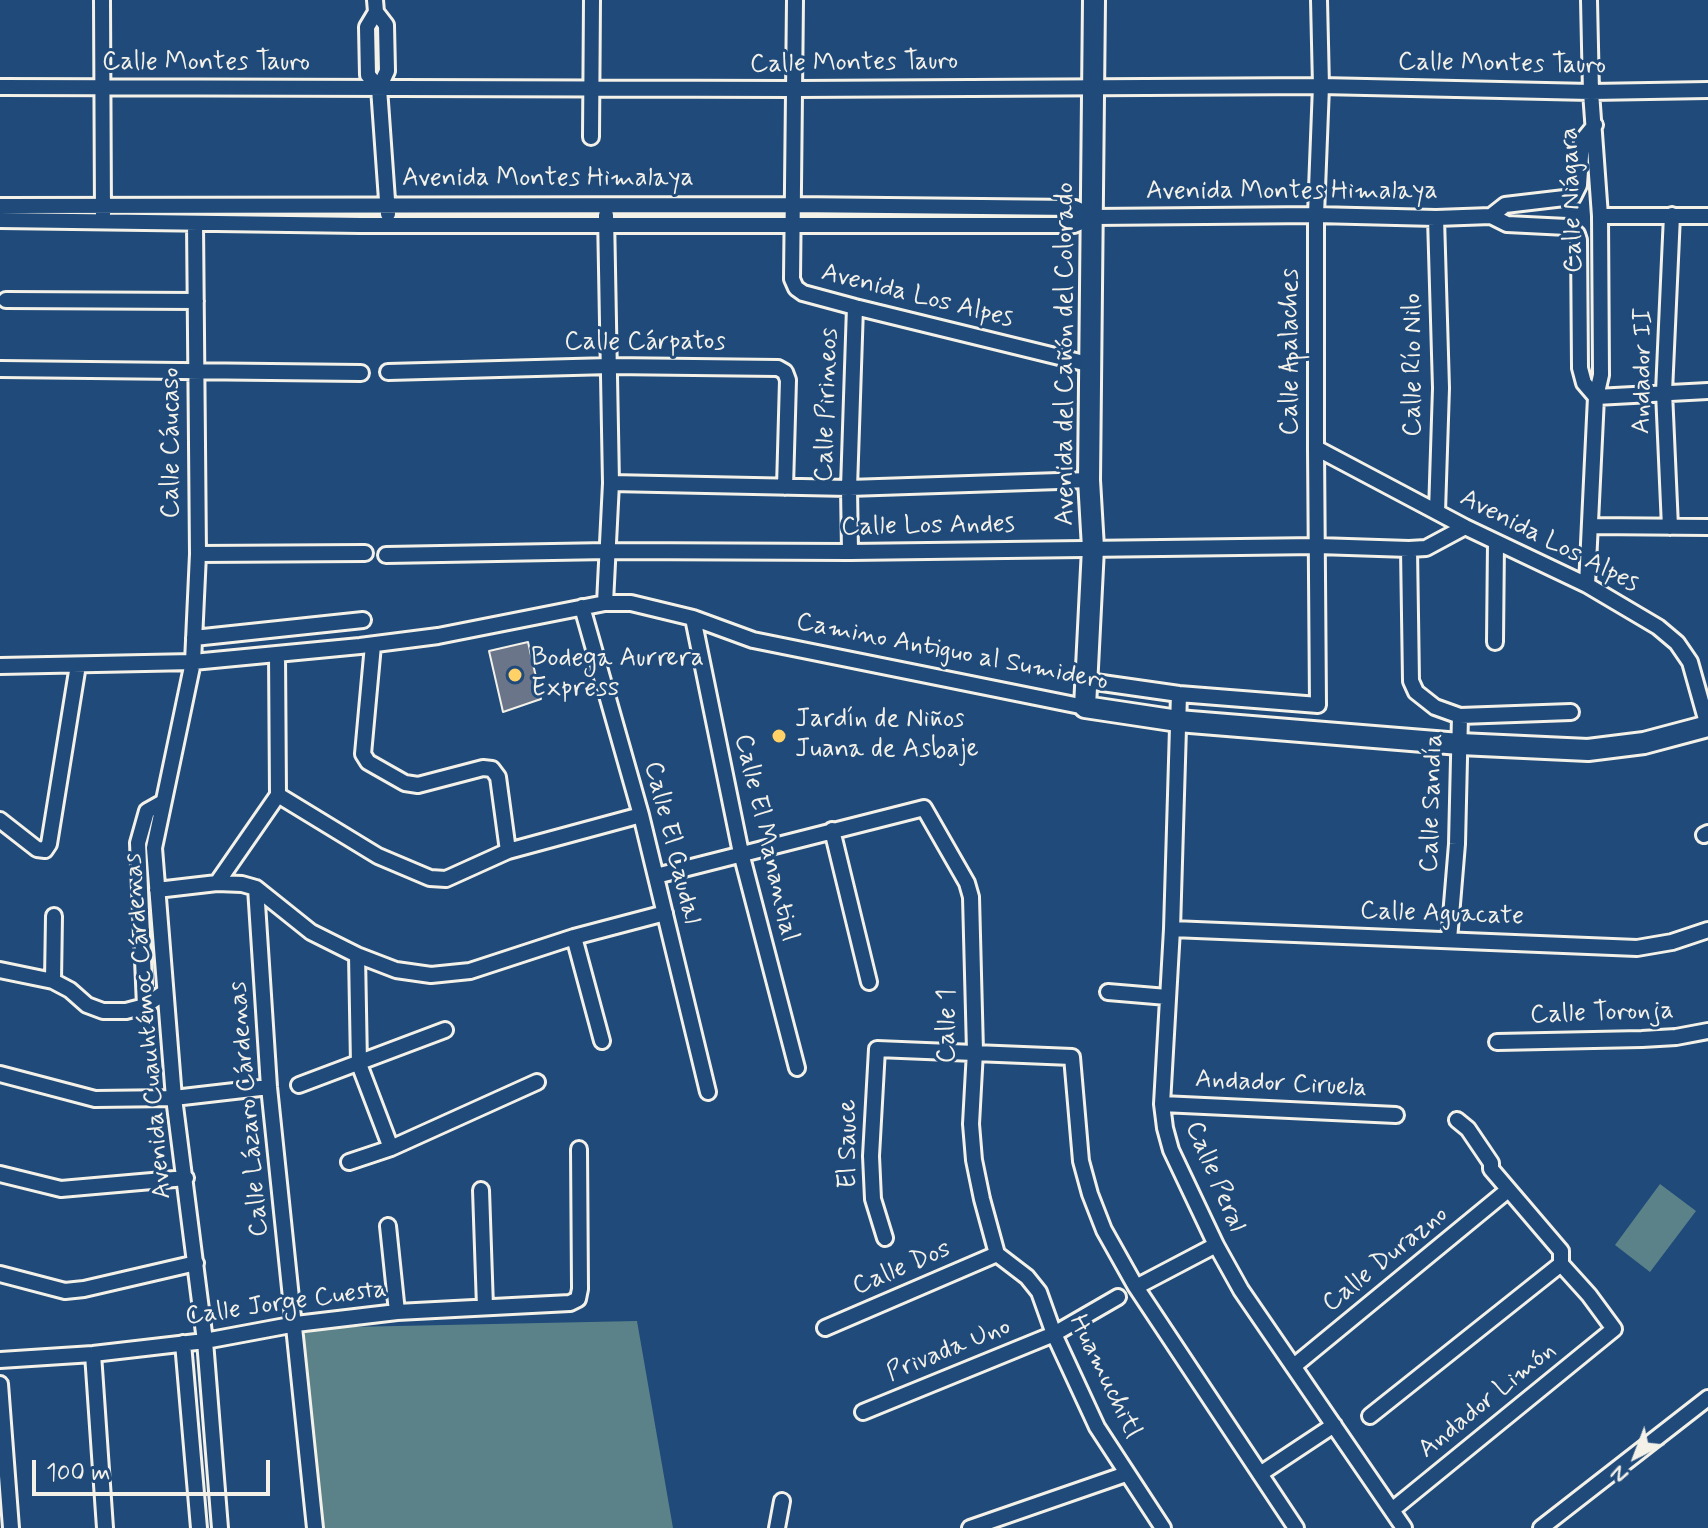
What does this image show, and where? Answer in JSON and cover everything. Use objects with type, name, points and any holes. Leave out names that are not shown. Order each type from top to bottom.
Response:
[{"type":"main road","name":"Avenida del Cañón del Colorado","points":[[1085,707],[1093,548],[1089,480],[1094,0]]},
{"type":"main road","name":"Camino Antiguo al Sumidero","points":[[1085,707],[1178,721],[1460,744],[1588,750],[1644,743],[1708,726]]},
{"type":"street","points":[[102,0],[103,215]]},
{"type":"street","points":[[591,137],[592,0]]},
{"type":"street","points":[[794,223],[795,0]]},
{"type":"street","name":"Calle Apalaches","points":[[1179,694],[1318,705],[1316,215],[1321,86],[1319,0]]},
{"type":"street","name":"Calle Niágara","points":[[1587,585],[1596,397],[1601,375],[1600,216],[1591,92],[1589,0]]},
{"type":"street","points":[[376,6],[386,25],[387,71],[379,88],[388,224]]},
{"type":"street","name":"Calle Montes Tauro","points":[[0,87],[796,89],[1321,86],[1591,92],[1708,90]]},
{"type":"street","name":"Avenida Montes Himalaya","points":[[1491,216],[1505,205],[1567,199],[1577,192],[1582,141],[1595,125]]},
{"type":"street","name":"Avenida Montes Himalaya","points":[[0,220],[388,204],[1075,208],[1093,217]]},
{"type":"street","points":[[605,603],[611,483],[606,204]]},
{"type":"street","points":[[361,225],[362,205]]},
{"type":"street","name":"Avenida Montes Himalaya","points":[[0,206],[195,223],[1074,225],[1093,217],[1316,215],[1491,216],[1507,224],[1567,227]]},
{"type":"street","name":"Andador II","points":[[1670,527],[1664,392],[1672,215]]},
{"type":"street","points":[[1600,216],[1708,216]]},
{"type":"street","name":"Calle Río Nilo","points":[[1436,218],[1441,388],[1437,512]]},
{"type":"street","name":"Calle Cáucaso","points":[[193,662],[198,554],[195,223]]},
{"type":"street","name":"Avenida Los Alpes","points":[[794,223],[792,279],[796,288],[803,293],[1092,365]]},
{"type":"street","name":"Calle Niágara","points":[[1567,227],[1577,234],[1579,240],[1580,368],[1584,383],[1596,397]]},
{"type":"street","points":[[6,300],[196,301]]},
{"type":"street","name":"Calle Pirineos","points":[[850,552],[855,307]]},
{"type":"street","name":"Calle Cárpatos","points":[[388,372],[610,366],[778,368],[785,372],[788,380],[785,487]]},
{"type":"street","points":[[0,369],[361,373]]},
{"type":"street","points":[[1596,397],[1708,391]]},
{"type":"street","name":"Avenida Los Alpes","points":[[1316,448],[1465,527],[1587,585],[1658,627],[1677,643],[1690,662],[1708,726]]},
{"type":"street","name":"Calle Los Andes","points":[[611,483],[849,488],[1089,480]]},
{"type":"street","points":[[1590,526],[1708,527]]},
{"type":"street","name":"Calle Los Andes","points":[[386,555],[1318,546],[1409,549],[1434,544],[1465,527]]},
{"type":"street","points":[[1495,642],[1496,542]]},
{"type":"street","points":[[1409,549],[1411,681],[1416,692],[1435,707],[1460,716],[1571,712]]},
{"type":"street","points":[[198,554],[365,553]]},
{"type":"street","name":"Camino Antiguo al Sumidero","points":[[0,666],[193,662],[373,645],[438,636],[605,603],[631,603],[693,618],[753,640],[1085,707]]},
{"type":"street","name":"Calle El Caudal","points":[[582,607],[641,815],[708,1092]]},
{"type":"street","name":"Calle El Manantial","points":[[693,618],[741,853],[797,1068]]},
{"type":"street","points":[[194,638],[363,620]]},
{"type":"street","points":[[373,645],[363,754],[368,762],[405,783],[418,785],[483,768],[492,769],[498,777],[508,851]]},
{"type":"street","points":[[217,883],[278,795],[277,654]]},
{"type":"street","name":"Avenida Cuauhtémoc Cárdenas","points":[[193,662],[154,848],[174,1098],[205,1341],[220,1528]]},
{"type":"street","points":[[0,820],[37,849],[45,850],[49,844],[78,665]]},
{"type":"street","points":[[1088,681],[1179,694]]},
{"type":"street","name":"Calle Peral","points":[[1179,694],[1172,929],[1162,1104],[1171,1150],[1241,1290],[1404,1528]]},
{"type":"street","name":"Calle Sandía","points":[[1449,940],[1457,844],[1460,716]]},
{"type":"street","points":[[278,795],[378,856],[430,878],[446,879],[508,851],[641,815]]},
{"type":"street","points":[[145,1006],[138,843],[147,811],[163,802]]},
{"type":"street","name":"Calle 1","points":[[832,830],[924,808],[967,883],[971,897],[975,1051],[971,1124],[974,1160],[997,1254]]},
{"type":"street","points":[[656,876],[832,830],[869,982]]},
{"type":"street","points":[[157,890],[217,883],[256,888],[311,932],[357,955],[396,970],[431,975],[470,971],[574,937],[665,913]]},
{"type":"street","name":"Calle Lázaro Cárdenas","points":[[256,888],[269,1087],[315,1528]]},
{"type":"street","points":[[53,981],[54,916]]},
{"type":"street","name":"Calle Aguacate","points":[[1172,929],[1637,948],[1672,942],[1708,930]]},
{"type":"street","points":[[574,937],[602,1041]]},
{"type":"street","points":[[357,955],[359,1064],[391,1148]]},
{"type":"street","points":[[0,970],[53,981],[70,990],[87,1005],[103,1011],[126,1011],[145,1006],[165,992]]},
{"type":"street","points":[[1108,992],[1167,997]]},
{"type":"street","points":[[299,1085],[445,1030]]},
{"type":"street","name":"Calle Toronja","points":[[1497,1042],[1642,1039],[1708,1031]]},
{"type":"street","name":"El Sauce","points":[[885,1238],[873,1199],[871,1156],[877,1049],[975,1051]]},
{"type":"street","points":[[975,1051],[1072,1057],[1081,1161],[1104,1230],[1136,1287],[1296,1528]]},
{"type":"street","points":[[0,1074],[95,1099],[174,1098],[269,1087]]},
{"type":"street","points":[[349,1162],[391,1148],[537,1082]]},
{"type":"street","name":"Andador Ciruela","points":[[1162,1104],[1396,1115]]},
{"type":"street","points":[[1370,1416],[1561,1264],[1561,1251],[1491,1169],[1491,1163],[1476,1140],[1457,1120]]},
{"type":"street","name":"Calle Jorge Cuesta","points":[[0,1360],[93,1354],[205,1341],[296,1324],[397,1312],[570,1303],[578,1299],[580,1289],[579,1149]]},
{"type":"street","points":[[0,1174],[61,1189],[186,1178]]},
{"type":"street","points":[[481,1190],[485,1307]]},
{"type":"street","name":"Calle Durazno","points":[[1294,1366],[1508,1190]]},
{"type":"street","points":[[388,1226],[397,1312]]},
{"type":"street","points":[[1136,1287],[1216,1245]]},
{"type":"street","name":"Calle Dos","points":[[825,1328],[997,1254]]},
{"type":"street","name":"Huamuchitl","points":[[997,1254],[1027,1277],[1039,1292],[1054,1334],[1097,1427],[1163,1528]]},
{"type":"street","points":[[0,1274],[65,1291],[196,1263]]},
{"type":"street","name":"Andador Limón","points":[[1392,1510],[1614,1329],[1561,1264]]},
{"type":"street","name":"Privada Uno","points":[[863,1412],[1054,1334],[1118,1297]]},
{"type":"street","points":[[183,1343],[199,1528]]},
{"type":"street","points":[[93,1354],[105,1528]]},
{"type":"street","points":[[0,1384],[11,1528]]},
{"type":"street","points":[[1541,1528],[1708,1398]]},
{"type":"street","points":[[1260,1474],[1334,1425]]},
{"type":"street","points":[[970,1528],[1126,1474]]},
{"type":"street","points":[[777,1528],[782,1501]]},
{"type":"green space","points":[[1660,1184],[1696,1211],[1650,1272],[1615,1245]]},
{"type":"green space","points":[[637,1321],[673,1528],[322,1528],[301,1328]]},
{"type":"building","name":"Bodega Aurrera Express","points":[[528,642],[541,699],[503,712],[489,651]]},
{"type":"place","name":"Bodega Aurrera Express","points":[[515,675]]},
{"type":"place","name":"Jardín de Niños Juana de Asbaje","points":[[779,736]]}]
